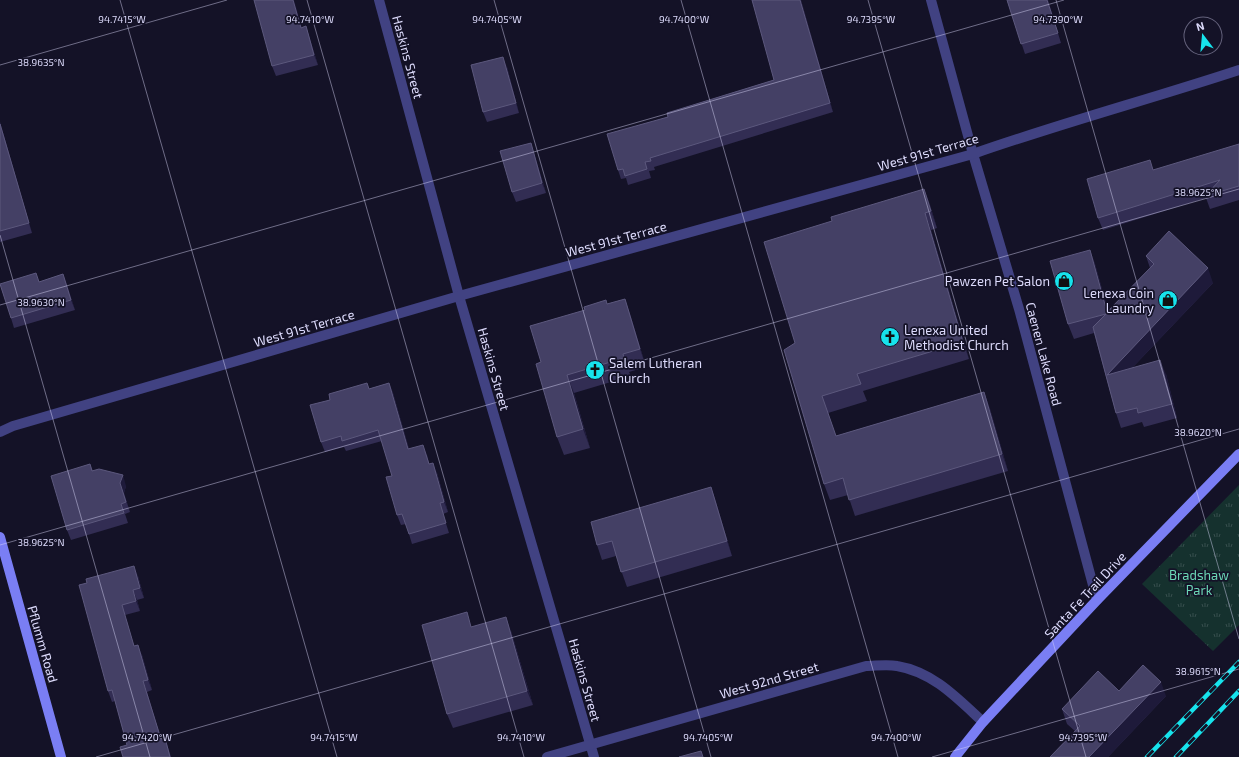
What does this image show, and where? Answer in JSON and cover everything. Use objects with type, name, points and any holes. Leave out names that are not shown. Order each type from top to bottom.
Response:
[{"type":"main road","name":"Santa Fe Trail Drive","points":[[955,757],[983,722],[1097,600],[1239,454]]},
{"type":"main road","name":"Pflumm Road","points":[[0,537],[62,757]]},
{"type":"street","name":"Haskins Street","points":[[379,0],[459,296],[594,757]]},
{"type":"street","name":"Caenen Lake Road","points":[[930,0],[973,154],[1019,309],[1097,600]]},
{"type":"street","name":"West 91st Terrace","points":[[0,432],[13,426],[459,296],[973,154],[1014,139],[1179,90],[1239,70]]},
{"type":"street","name":"West 92nd Street","points":[[547,757],[866,666],[896,665],[920,672],[945,687],[983,722]]},
{"type":"green space","name":"Bradshaw Park","points":[[1239,485],[1239,625],[1213,651],[1142,584]]},
{"type":"building","points":[[254,0],[293,0],[301,28],[306,26],[314,55],[272,66]]},
{"type":"building","points":[[752,0],[800,0],[830,103],[650,158],[651,161],[645,162],[647,169],[625,176],[623,169],[618,170],[607,134],[668,117],[667,113],[774,80]]},
{"type":"building","points":[[1007,0],[1047,0],[1058,33],[1021,44]]},
{"type":"building","points":[[503,57],[516,103],[483,112],[471,65]]},
{"type":"building","points":[[0,124],[29,223],[0,231]]},
{"type":"building","points":[[531,143],[542,183],[512,192],[500,151]]},
{"type":"building","points":[[1239,144],[1239,186],[1205,196],[1220,180],[1098,218],[1087,179],[1150,160],[1153,170]]},
{"type":"building","points":[[924,189],[931,211],[925,213],[963,342],[857,374],[861,384],[822,396],[836,436],[984,392],[1002,454],[849,500],[843,478],[824,484],[784,350],[795,343],[764,242],[832,221],[831,217]]},
{"type":"building","points":[[1169,231],[1208,268],[1107,375],[1160,360],[1172,404],[1138,413],[1137,408],[1116,413],[1093,327],[1106,314],[1068,324],[1050,261],[1090,250],[1107,312],[1154,264],[1146,256]]},
{"type":"building","points":[[36,273],[39,282],[63,274],[71,300],[11,318],[0,284]]},
{"type":"building","points":[[625,299],[640,349],[623,354],[624,358],[567,375],[583,429],[557,437],[536,364],[541,362],[530,326],[585,310],[584,307],[606,300],[607,304]]},
{"type":"building","points":[[367,383],[369,389],[389,383],[408,449],[423,445],[429,464],[433,463],[444,502],[440,503],[446,523],[409,534],[402,514],[397,515],[386,477],[392,476],[378,430],[342,441],[341,436],[321,442],[310,405],[330,400],[329,394]]},
{"type":"building","points":[[90,464],[92,471],[99,469],[123,475],[120,483],[126,502],[121,504],[124,513],[67,530],[51,476]]},
{"type":"building","points":[[711,487],[727,541],[621,572],[612,541],[597,545],[591,522]]},
{"type":"building","points":[[134,566],[140,588],[133,590],[136,601],[122,605],[134,646],[138,645],[148,680],[143,681],[161,739],[165,738],[170,757],[123,757],[120,747],[127,745],[112,690],[108,691],[79,585],[87,583],[86,579]]},
{"type":"building","points":[[467,612],[471,627],[506,617],[527,691],[447,714],[422,625]]},
{"type":"building","points":[[1143,665],[1161,682],[1089,757],[1050,757],[1080,726],[1062,709],[1098,671],[1119,691]]},
{"type":"building","points":[[701,751],[703,757],[679,757]]},
{"type":"railway","points":[[1147,757],[1239,662]]},
{"type":"railway","points":[[1176,757],[1239,691]]},
{"type":"place","name":"Pawzen Pet Salon","points":[[1064,281]]},
{"type":"place","name":"Lenexa Coin Laundry","points":[[1168,300]]},
{"type":"place","name":"Lenexa United Methodist Church","points":[[890,337]]},
{"type":"place","name":"Salem Lutheran Church","points":[[595,370]]}]
